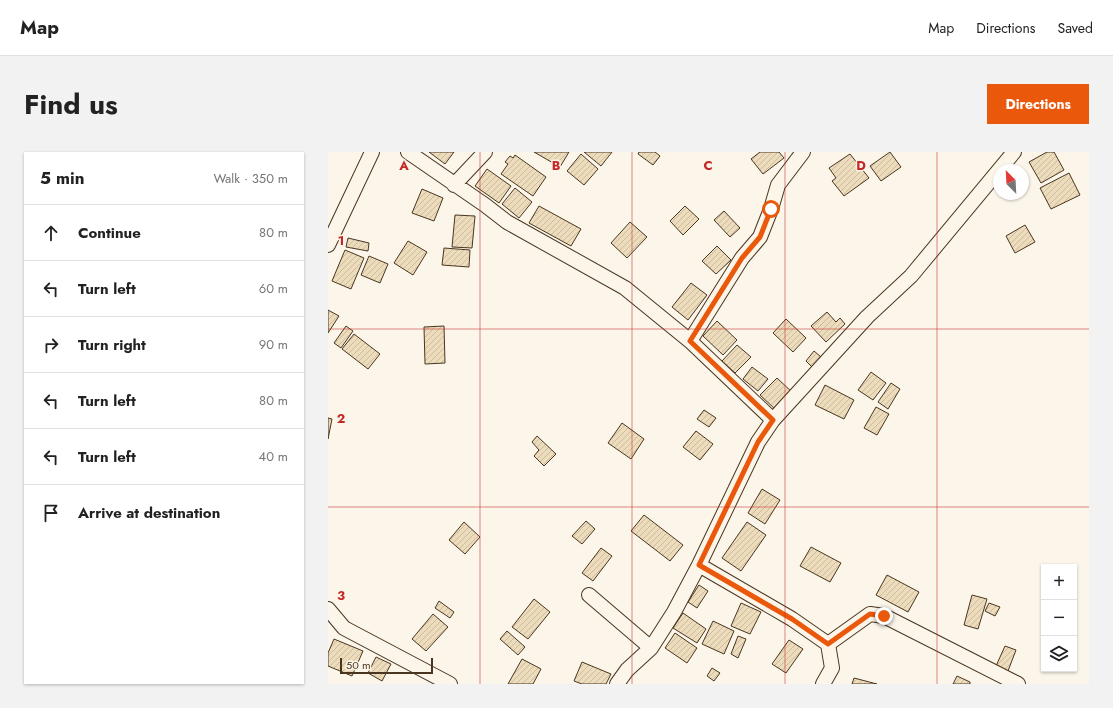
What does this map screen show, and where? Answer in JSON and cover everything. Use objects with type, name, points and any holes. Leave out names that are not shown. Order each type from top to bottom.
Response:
[{"type":"street","points":[[328,245],[372,152]]},
{"type":"street","points":[[408,152],[485,205],[506,222],[625,288],[690,341],[773,420]]},
{"type":"street","points":[[454,185],[485,152]]},
{"type":"street","points":[[690,341],[742,258],[760,237],[771,209],[778,185],[803,152]]},
{"type":"street","points":[[617,684],[627,670],[651,648],[674,612],[699,565],[758,442],[773,420],[867,317],[911,276],[1014,152]]},
{"type":"street","points":[[699,565],[792,619],[828,644],[832,668],[823,684]]},
{"type":"street","points":[[589,594],[651,648]]},
{"type":"street","points":[[328,609],[344,628],[450,684]]},
{"type":"street","points":[[828,644],[870,614],[884,616],[1018,684]]},
{"type":"building","points":[[429,152],[454,152],[445,164]]},
{"type":"building","points":[[534,152],[569,152],[560,167]]},
{"type":"building","points":[[584,152],[612,152],[601,166]]},
{"type":"building","points":[[639,152],[655,152],[660,156],[653,165],[638,154]]},
{"type":"building","points":[[760,152],[779,152],[784,158],[763,174],[751,159]]},
{"type":"building","points":[[890,152],[901,167],[881,181],[870,166]]},
{"type":"building","points":[[1047,152],[1054,152],[1064,170],[1041,183],[1029,162]]},
{"type":"building","points":[[581,154],[598,169],[584,185],[567,171]]},
{"type":"building","points":[[850,154],[869,178],[844,196],[832,181],[836,178],[829,168]]},
{"type":"building","points":[[515,155],[546,177],[533,196],[501,174],[508,164],[505,162],[510,156],[513,158]]},
{"type":"building","points":[[487,169],[511,186],[499,203],[475,186]]},
{"type":"building","points":[[1069,173],[1080,195],[1051,209],[1040,188]]},
{"type":"building","points":[[515,188],[532,202],[519,218],[502,204]]},
{"type":"building","points":[[422,189],[443,198],[434,221],[412,213]]},
{"type":"building","points":[[539,206],[581,229],[571,246],[529,223]]},
{"type":"building","points":[[685,206],[699,219],[683,235],[670,221]]},
{"type":"building","points":[[724,211],[740,228],[730,237],[714,220]]},
{"type":"building","points":[[455,215],[475,216],[472,248],[452,247]]},
{"type":"building","points":[[630,222],[647,237],[627,258],[611,243]]},
{"type":"building","points":[[1025,225],[1035,242],[1015,253],[1006,236]]},
{"type":"building","points":[[348,238],[369,243],[368,251],[346,247]]},
{"type":"building","points":[[408,241],[427,252],[413,275],[394,263]]},
{"type":"building","points":[[717,246],[731,260],[716,274],[702,261]]},
{"type":"building","points":[[444,248],[470,250],[469,267],[442,265]]},
{"type":"building","points":[[345,250],[364,258],[351,289],[332,281]]},
{"type":"building","points":[[369,256],[388,264],[380,283],[361,275]]},
{"type":"building","points":[[691,283],[707,295],[688,320],[672,307]]},
{"type":"building","points":[[328,310],[339,316],[328,333]]},
{"type":"building","points":[[827,312],[836,322],[840,318],[845,324],[826,342],[811,326]]},
{"type":"building","points":[[786,319],[806,338],[793,352],[773,333]]},
{"type":"building","points":[[717,321],[737,340],[723,355],[703,336]]},
{"type":"building","points":[[346,326],[353,331],[341,348],[334,343]]},
{"type":"building","points":[[444,326],[445,363],[425,364],[424,327]]},
{"type":"building","points":[[354,334],[380,354],[368,369],[342,349]]},
{"type":"building","points":[[737,345],[751,357],[735,373],[722,361]]},
{"type":"building","points":[[814,351],[821,357],[812,367],[806,361]]},
{"type":"building","points":[[752,367],[768,379],[758,391],[743,379]]},
{"type":"building","points":[[871,372],[886,383],[873,400],[858,390]]},
{"type":"building","points":[[777,378],[793,393],[776,410],[760,395]]},
{"type":"building","points":[[891,383],[900,389],[888,409],[878,402]]},
{"type":"building","points":[[825,385],[854,400],[844,419],[815,405]]},
{"type":"building","points":[[876,407],[889,414],[877,435],[864,428]]},
{"type":"building","points":[[704,410],[716,418],[709,427],[697,419]]},
{"type":"building","points":[[328,418],[332,419],[328,439]]},
{"type":"building","points":[[622,423],[644,439],[631,459],[608,443]]},
{"type":"building","points":[[696,431],[713,444],[700,460],[683,447]]},
{"type":"building","points":[[537,436],[556,454],[544,466],[534,456],[539,450],[532,442]]},
{"type":"building","points":[[762,489],[780,500],[765,524],[748,513]]},
{"type":"building","points":[[644,515],[683,545],[670,561],[631,531]]},
{"type":"building","points":[[586,521],[595,529],[582,544],[572,536]]},
{"type":"building","points":[[464,522],[480,537],[465,554],[449,540]]},
{"type":"building","points":[[747,522],[766,535],[741,571],[722,558]]},
{"type":"building","points":[[811,547],[841,563],[830,582],[800,566]]},
{"type":"building","points":[[601,548],[612,556],[593,581],[582,573]]},
{"type":"building","points":[[887,575],[919,592],[908,612],[876,595]]},
{"type":"building","points":[[699,585],[708,591],[697,608],[688,602]]},
{"type":"building","points":[[972,595],[987,599],[978,629],[964,625]]},
{"type":"building","points":[[534,599],[550,612],[528,639],[512,627]]},
{"type":"building","points":[[439,601],[454,612],[450,618],[435,608]]},
{"type":"building","points":[[741,603],[761,612],[750,634],[731,626]]},
{"type":"building","points":[[989,603],[1000,607],[995,616],[985,611]]},
{"type":"building","points":[[683,613],[706,629],[697,643],[673,628]]},
{"type":"building","points":[[433,614],[448,627],[426,651],[412,639]]},
{"type":"building","points":[[713,621],[734,631],[724,654],[702,644]]},
{"type":"building","points":[[507,631],[525,647],[518,655],[500,639]]},
{"type":"building","points":[[675,633],[697,648],[687,663],[665,648]]},
{"type":"building","points":[[738,636],[746,639],[738,658],[731,654]]},
{"type":"building","points":[[334,639],[363,651],[352,676],[328,666],[328,653]]},
{"type":"building","points":[[789,640],[803,649],[786,673],[772,664]]},
{"type":"building","points":[[1005,646],[1016,650],[1008,671],[996,666]]},
{"type":"building","points":[[376,657],[391,664],[382,681],[368,673]]},
{"type":"building","points":[[522,659],[541,669],[533,684],[508,684]]},
{"type":"building","points":[[582,662],[611,674],[606,684],[582,684],[574,681]]},
{"type":"building","points":[[712,668],[720,673],[714,681],[707,676]]},
{"type":"building","points":[[957,676],[970,682],[970,684],[953,684]]},
{"type":"building","points":[[854,678],[877,684],[852,684]]},
{"type":"route","points":[[771,209],[760,237],[742,258],[690,341],[719,371],[773,420],[758,442],[699,565],[792,619],[828,644],[870,614],[884,616]]}]
